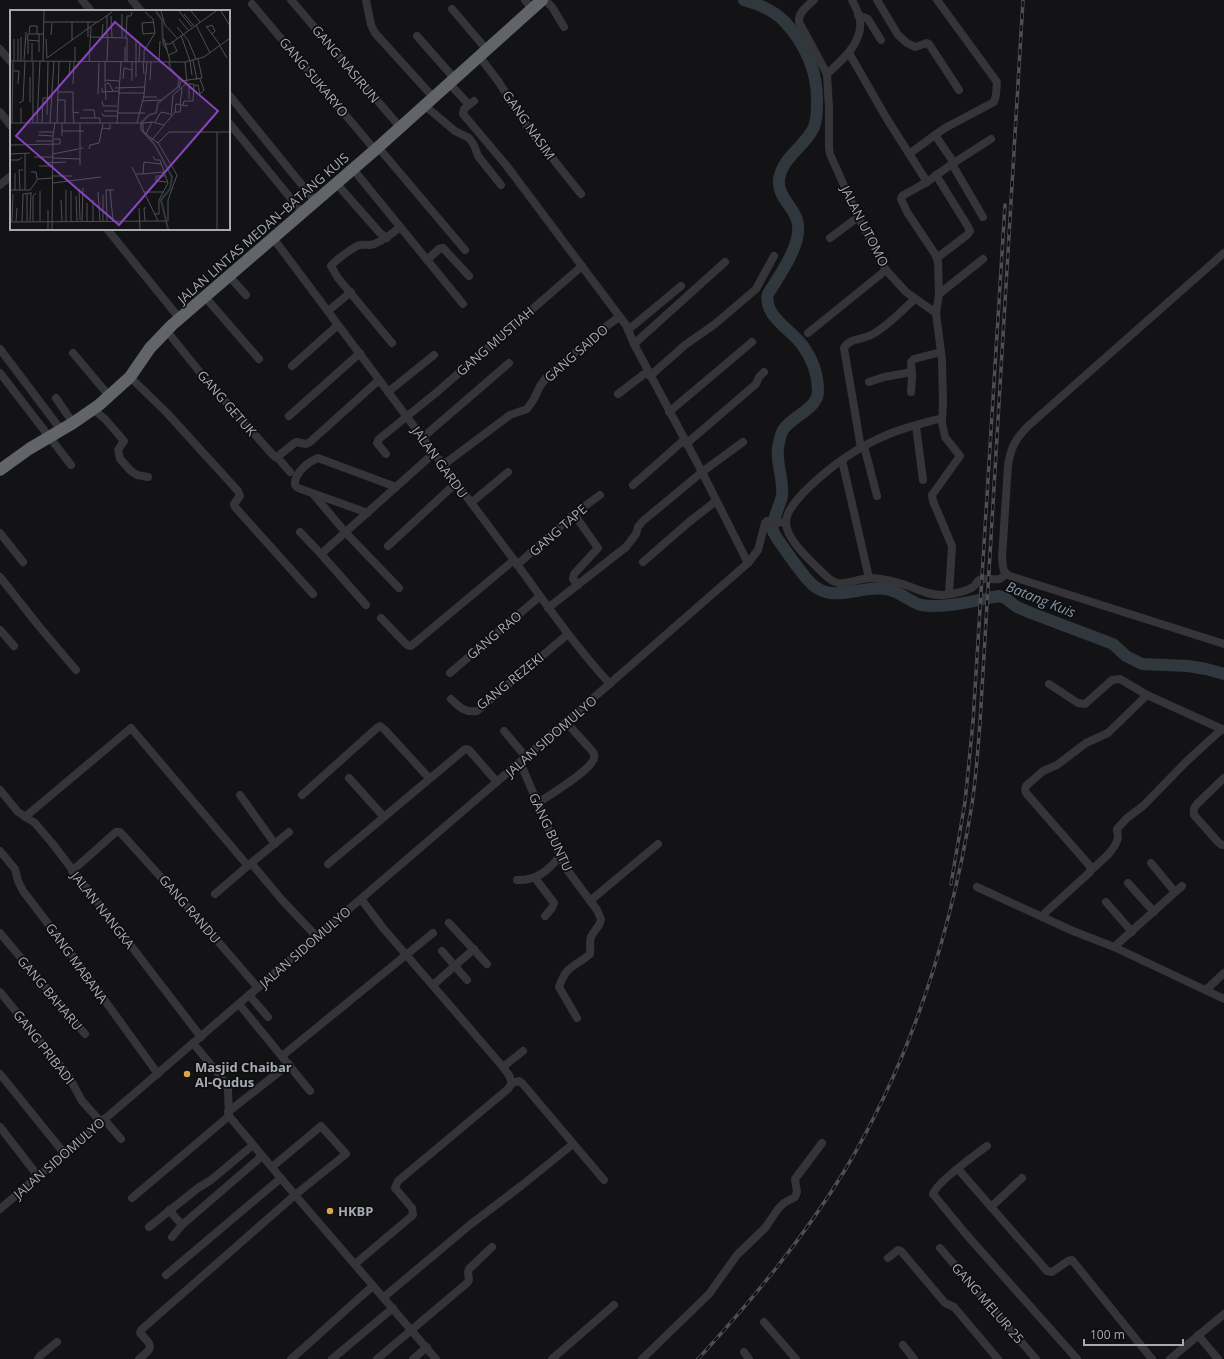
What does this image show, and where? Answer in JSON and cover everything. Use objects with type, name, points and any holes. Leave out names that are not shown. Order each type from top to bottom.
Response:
[{"type":"highway","name":"JALAN LINTAS MEDAN–BATANG KUIS","points":[[0,470],[22,453],[94,410],[110,397],[130,377],[150,348],[166,330],[353,169],[483,53],[529,4],[544,0]]},
{"type":"street","points":[[82,0],[90,10]]},
{"type":"street","points":[[132,0],[140,10]]},
{"type":"street","name":"GANG NASIRUN","points":[[291,0],[400,127]]},
{"type":"street","points":[[366,0],[371,25],[375,33],[455,131],[469,138],[474,145],[478,156],[501,185]]},
{"type":"street","points":[[544,0],[552,7],[564,27]]},
{"type":"street","points":[[814,0],[798,18],[827,74],[849,53],[858,33],[860,25],[852,0]]},
{"type":"street","points":[[877,0],[898,35],[902,39],[916,47],[927,43],[929,44],[959,90]]},
{"type":"street","points":[[909,154],[950,125],[994,102],[996,95],[996,78],[978,57],[937,0]]},
{"type":"street","name":"GANG SUKARYO","points":[[252,4],[465,250]]},
{"type":"street","name":"GANG NASIM","points":[[452,9],[483,53],[498,81],[529,129],[581,194]]},
{"type":"street","points":[[858,15],[868,19],[881,40]]},
{"type":"street","points":[[417,36],[471,103],[464,109],[463,114],[506,164],[626,325],[649,374],[702,472],[748,563]]},
{"type":"street","points":[[0,49],[10,61]]},
{"type":"street","points":[[849,53],[884,114],[927,182]]},
{"type":"street","name":"JALAN UTOMO","points":[[827,74],[830,108],[828,148],[858,217],[886,270],[906,292],[936,313]]},
{"type":"street","points":[[230,96],[315,201]]},
{"type":"street","points":[[0,112],[10,125]]},
{"type":"street","points":[[230,124],[302,212]]},
{"type":"street","points":[[935,136],[953,163],[983,217]]},
{"type":"street","points":[[949,594],[952,546],[933,501],[932,495],[960,456],[945,437],[942,418],[943,402],[941,352],[936,313],[939,294],[937,258],[907,212],[901,200],[902,196],[927,182],[953,163],[991,139]]},
{"type":"street","points":[[353,169],[463,304]]},
{"type":"street","points":[[936,175],[970,230],[967,235],[937,258]]},
{"type":"street","points":[[336,183],[380,233],[387,238]]},
{"type":"street","points":[[830,238],[858,217]]},
{"type":"street","points":[[392,343],[335,274],[331,268],[331,265],[360,245],[371,246],[387,238],[400,227]]},
{"type":"street","points":[[108,230],[180,318]]},
{"type":"street","name":"JALAN GARDU","points":[[273,238],[456,482],[516,563],[539,597],[584,656],[610,684]]},
{"type":"street","points":[[427,260],[439,249],[443,248],[469,276]]},
{"type":"street","points":[[1224,253],[1027,426],[1016,440],[1010,452],[1008,464],[1002,558],[1003,569],[1006,574],[1224,644]]},
{"type":"street","points":[[618,394],[649,374],[685,345],[715,324],[756,289],[774,256]]},
{"type":"street","points":[[939,294],[983,258]]},
{"type":"street","points":[[634,344],[725,262]]},
{"type":"street","name":"GANG MUSTIAH","points":[[386,454],[379,446],[378,441],[406,416],[437,392],[582,266]]},
{"type":"street","points":[[808,333],[886,270]]},
{"type":"street","points":[[229,276],[246,295]]},
{"type":"street","points":[[628,330],[681,286]]},
{"type":"street","points":[[328,311],[351,292]]},
{"type":"street","points":[[205,297],[259,360]]},
{"type":"street","points":[[877,496],[862,447],[844,348],[855,339],[873,334],[915,299]]},
{"type":"street","name":"GANG SAIDO","points":[[443,465],[510,415],[527,409],[533,402],[540,386],[546,378],[604,328],[620,317]]},
{"type":"street","points":[[292,366],[338,325]]},
{"type":"street","name":"GANG GETUK","points":[[166,330],[224,400],[290,472]]},
{"type":"street","points":[[669,412],[752,342]]},
{"type":"street","points":[[0,349],[61,430]]},
{"type":"street","points":[[911,392],[912,361],[941,352]]},
{"type":"street","points":[[73,353],[110,397]]},
{"type":"street","points":[[289,416],[360,353]]},
{"type":"street","points":[[388,392],[434,355]]},
{"type":"street","points":[[422,438],[509,363]]},
{"type":"street","points":[[633,485],[756,384],[759,377],[764,372]]},
{"type":"street","points":[[869,382],[884,377],[912,372]]},
{"type":"street","points":[[0,373],[71,465]]},
{"type":"street","points":[[130,377],[166,413],[238,491],[240,496],[234,504],[235,507],[313,594]]},
{"type":"street","points":[[277,457],[296,442],[306,444],[310,442],[379,380]]},
{"type":"street","points":[[56,398],[73,423]]},
{"type":"street","points":[[94,410],[105,419],[124,441],[118,450],[120,459],[135,474],[148,477]]},
{"type":"street","points":[[942,418],[889,434],[862,447],[842,460],[811,485],[796,501],[783,522],[794,541],[831,581],[837,584],[870,578],[899,582],[931,594],[949,594],[973,587],[977,581],[982,579],[1000,579],[1006,574]]},
{"type":"street","points":[[916,426],[923,480]]},
{"type":"street","points":[[548,608],[626,546],[636,534],[638,527],[643,521],[702,472],[743,442]]},
{"type":"street","points":[[321,554],[434,453]]},
{"type":"street","points":[[368,513],[314,495],[297,487],[294,482],[296,477],[300,471],[318,458],[396,487]]},
{"type":"street","points":[[842,460],[870,578]]},
{"type":"street","points":[[471,503],[508,472]]},
{"type":"street","points":[[388,546],[456,482]]},
{"type":"street","points":[[314,495],[346,532],[399,588]]},
{"type":"street","name":"GANG TAPE","points":[[381,618],[405,643],[411,646],[516,563],[574,514],[600,495]]},
{"type":"street","points":[[643,562],[673,535],[716,501]]},
{"type":"street","points":[[574,514],[596,543],[598,548],[574,574],[573,579],[578,585]]},
{"type":"street","name":"JALAN SIDOMULYO","points":[[0,1209],[523,760],[748,563],[758,550],[764,524],[767,522],[783,522]]},
{"type":"street","points":[[300,532],[366,606]]},
{"type":"street","points":[[0,533],[23,562]]},
{"type":"street","points":[[0,577],[76,670]]},
{"type":"street","name":"GANG RAO","points":[[450,673],[539,597]]},
{"type":"street","points":[[0,630],[14,646]]},
{"type":"street","name":"GANG REZEKI","points":[[451,699],[464,710],[470,712],[477,711],[568,634]]},
{"type":"street","points":[[1042,917],[1091,870],[1107,857],[1118,836],[1117,828],[1120,824],[1144,806],[1187,761],[1223,729],[1147,695],[1120,679],[1116,678],[1108,683],[1088,702],[1081,705],[1050,684]]},
{"type":"street","points":[[1091,870],[1089,865],[1026,793],[1025,788],[1043,771],[1057,765],[1086,743],[1108,733],[1147,695]]},
{"type":"street","points":[[538,803],[560,789],[579,774],[591,763],[594,757],[593,752],[566,722]]},
{"type":"street","points":[[302,796],[378,727],[382,727],[385,730],[429,778]]},
{"type":"street","points":[[25,817],[131,728],[249,865],[317,937]]},
{"type":"street","name":"GANG BUNTU","points":[[504,732],[523,760],[538,803],[560,856],[568,871],[597,910],[601,919],[590,942],[590,954],[581,962],[567,970],[559,987],[577,1018]]},
{"type":"street","points":[[328,864],[429,778],[466,749],[497,782]]},
{"type":"street","points":[[348,778],[384,817]]},
{"type":"street","points":[[1224,778],[1197,804],[1193,812],[1218,842],[1224,845]]},
{"type":"street","name":"JALAN NANGKA","points":[[0,790],[18,812],[39,827],[201,1037]]},
{"type":"street","points":[[240,795],[275,844]]},
{"type":"street","name":"GANG RANDU","points":[[72,871],[116,832],[120,832],[196,916],[258,988]]},
{"type":"street","points":[[215,894],[289,832]]},
{"type":"street","points":[[590,901],[658,844]]},
{"type":"street","name":"GANG MABANA","points":[[0,851],[13,867],[23,891],[69,951],[158,1074]]},
{"type":"street","points":[[517,880],[531,880],[535,878],[552,865],[560,856]]},
{"type":"street","points":[[1151,864],[1175,892]]},
{"type":"street","points":[[535,878],[554,903],[552,908],[545,916]]},
{"type":"street","points":[[1128,883],[1154,912]]},
{"type":"street","points":[[1114,947],[1182,886]]},
{"type":"street","points":[[977,887],[1042,917],[1114,947],[1224,999]]},
{"type":"street","points":[[361,899],[406,955],[503,1067],[509,1075],[512,1083]]},
{"type":"street","points":[[1106,902],[1132,932]]},
{"type":"street","points":[[449,923],[488,964]]},
{"type":"street","name":"GANG BAHARU","points":[[0,933],[85,1034]]},
{"type":"street","points":[[282,1056],[433,933]]},
{"type":"street","points":[[433,985],[474,949]]},
{"type":"street","points":[[442,951],[467,980]]},
{"type":"street","points":[[1206,990],[1224,973]]},
{"type":"street","name":"GANG PRIBADI","points":[[0,992],[68,1075],[82,1101],[120,1139]]},
{"type":"street","points":[[249,995],[268,1017]]},
{"type":"street","points":[[239,1004],[310,1091]]},
{"type":"street","points":[[193,1043],[225,1082],[228,1090],[229,1114],[262,1156],[436,1359]]},
{"type":"street","points":[[503,1067],[523,1051]]},
{"type":"street","points":[[132,1198],[289,1064]]},
{"type":"street","points":[[0,1074],[64,1153]]},
{"type":"street","points":[[355,1264],[412,1215],[412,1208],[395,1189],[398,1181],[508,1089],[512,1083],[519,1081],[522,1084],[604,1180]]},
{"type":"street","points":[[139,1359],[148,1352],[150,1347],[149,1343],[140,1333],[141,1330],[295,1195],[346,1154],[321,1126],[272,1167]]},
{"type":"street","points":[[0,1127],[38,1176]]},
{"type":"street","points":[[642,1359],[709,1294],[737,1255],[765,1228],[781,1206],[795,1197],[797,1192],[795,1179],[822,1143]]},
{"type":"street","points":[[384,1297],[459,1233],[573,1144]]},
{"type":"street","points":[[149,1227],[198,1188],[211,1180],[253,1145]]},
{"type":"street","points":[[987,1146],[958,1169],[934,1190],[932,1194],[1077,1359]]},
{"type":"street","points":[[172,1237],[182,1226],[262,1156]]},
{"type":"street","points":[[958,1169],[1047,1271],[1052,1272],[1068,1261],[1072,1260],[1152,1359]]},
{"type":"street","points":[[166,1275],[281,1178]]},
{"type":"street","points":[[991,1207],[1022,1178]]},
{"type":"street","points":[[169,1210],[182,1226]]},
{"type":"street","points":[[377,1359],[467,1284],[469,1280],[469,1269],[492,1247]]},
{"type":"street","name":"GANG MELUR 25","points":[[940,1248],[1036,1359]]},
{"type":"street","points":[[888,1258],[898,1250],[901,1251],[945,1302],[954,1307],[998,1359]]},
{"type":"street","points":[[291,1359],[374,1286]]},
{"type":"street","points":[[552,1359],[614,1305]]},
{"type":"street","points":[[332,1359],[393,1308]]},
{"type":"street","points":[[1170,1359],[1224,1314]]},
{"type":"street","points":[[764,1322],[796,1359]]},
{"type":"street","points":[[1198,1335],[1218,1359]]},
{"type":"street","points":[[38,1359],[56,1342]]},
{"type":"street","points":[[903,1345],[914,1359]]},
{"type":"street","points":[[413,1359],[426,1347]]},
{"type":"street","points":[[744,1352],[749,1359]]},
{"type":"waterway","name":"Batang Kuis","points":[[744,0],[770,11],[784,21],[804,48],[813,69],[817,91],[817,115],[814,127],[810,134],[789,158],[781,171],[779,179],[782,194],[796,217],[798,236],[785,267],[768,294],[768,302],[774,316],[798,340],[810,357],[816,373],[818,385],[817,397],[814,403],[787,425],[783,430],[779,441],[778,460],[782,484],[782,496],[774,518],[773,531],[784,548],[810,582],[818,589],[826,592],[839,593],[879,588],[896,592],[917,604],[930,606],[960,604],[999,596],[1005,598],[1017,607],[1031,613],[1113,644],[1126,656],[1142,664],[1188,666],[1224,674]]},
{"type":"railway","points":[[698,1359],[738,1314],[794,1245],[829,1196],[869,1127],[890,1084],[909,1039],[926,993],[953,900],[972,804],[976,774],[1023,0]]},
{"type":"railway","points":[[951,884],[965,802],[973,722],[1005,205]]},
{"type":"place","name":"Masjid Chaibar Al-Qudus","points":[[187,1074]]},
{"type":"place","name":"HKBP","points":[[330,1211]]}]
